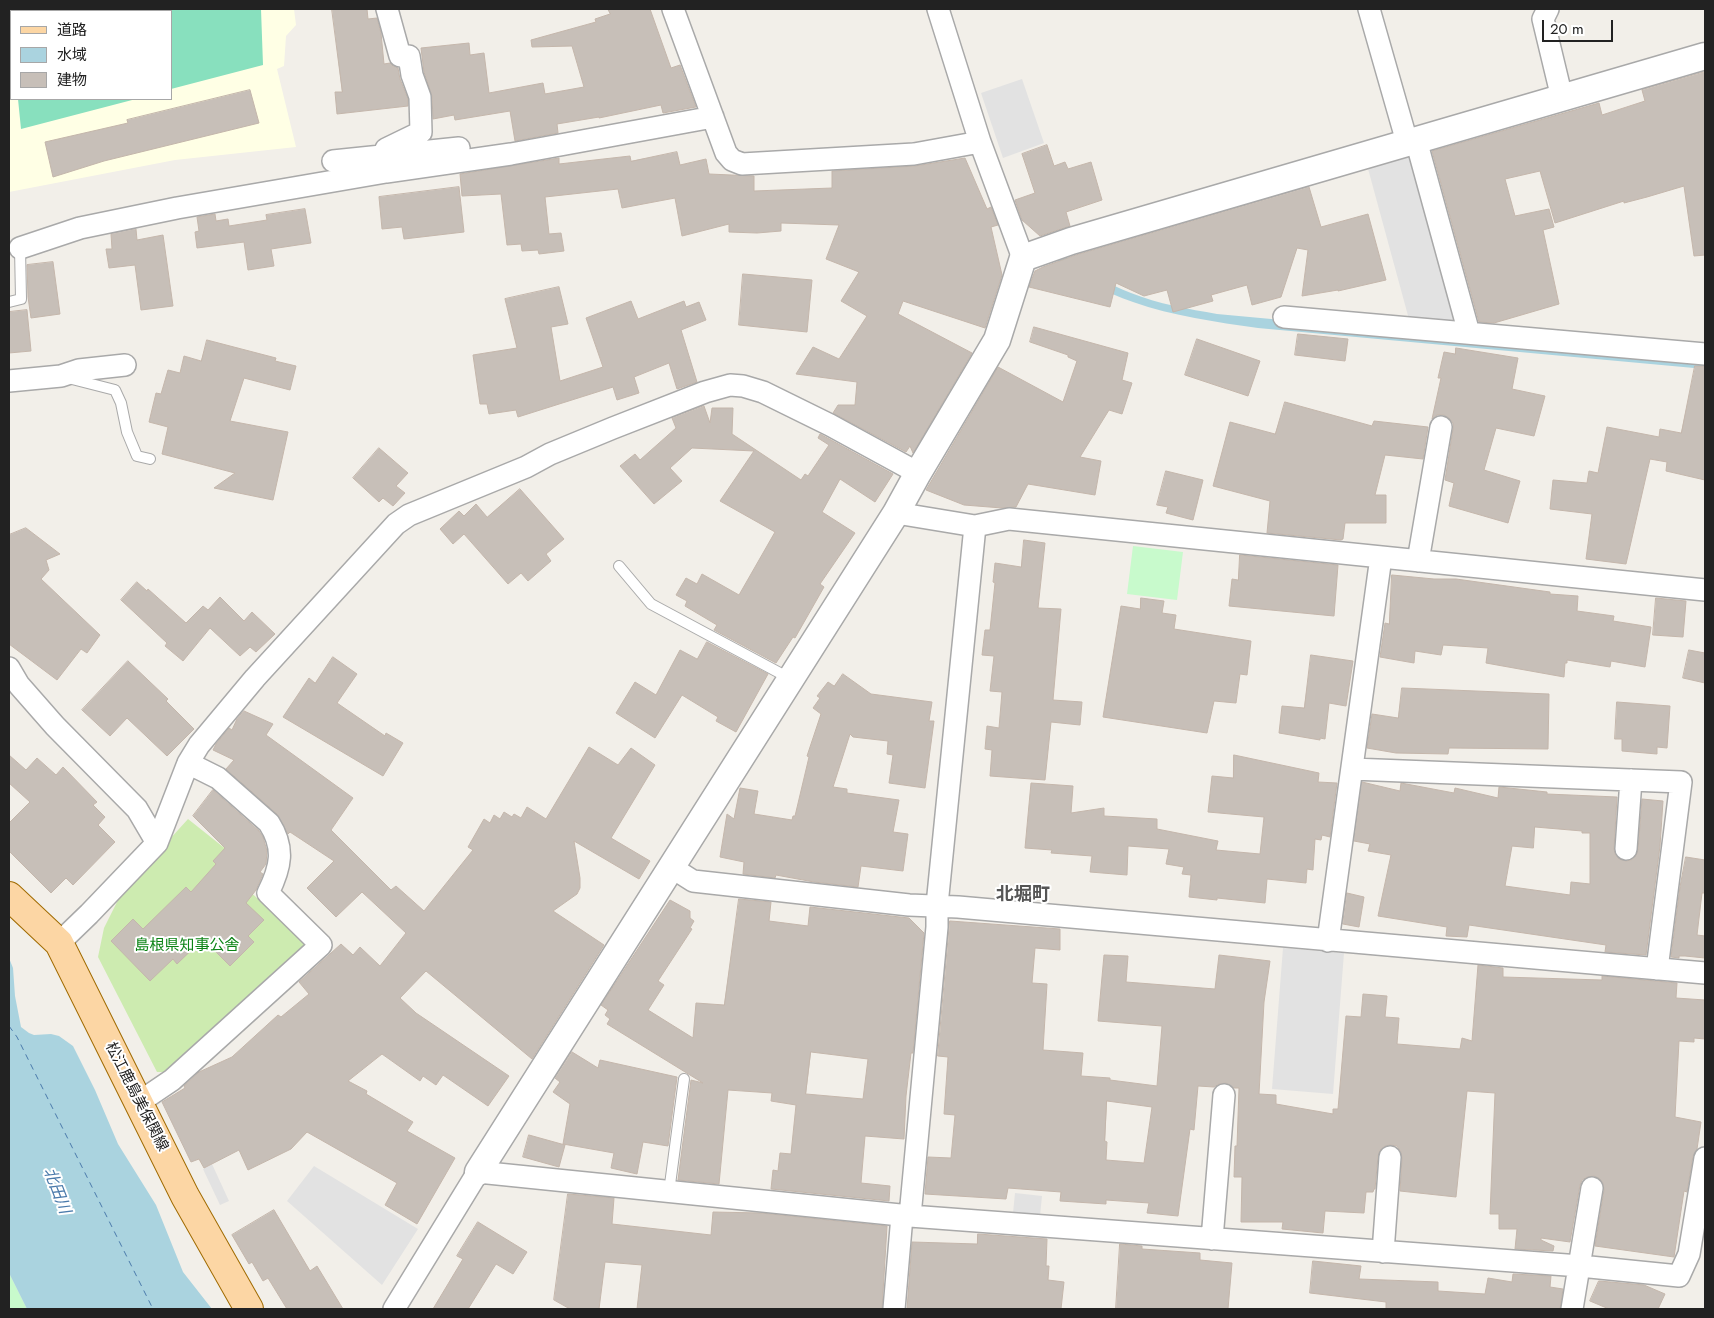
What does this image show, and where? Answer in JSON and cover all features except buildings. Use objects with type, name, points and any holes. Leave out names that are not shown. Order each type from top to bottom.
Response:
[{"type":"main road","name":"松江鹿島美保関線","points":[[9,896],[58,943],[186,1196],[249,1309]]},
{"type":"street","points":[[383,156],[386,150],[421,132],[420,97],[412,75],[409,56],[400,56],[387,9]]},
{"type":"street","points":[[673,9],[726,153],[732,160],[742,164],[914,154],[980,142]]},
{"type":"street","points":[[394,1309],[478,1172],[896,513],[997,340],[1023,258],[980,142],[938,9]]},
{"type":"street","points":[[1369,9],[1469,333]]},
{"type":"street","points":[[1548,9],[1543,19],[1562,98]]},
{"type":"street","points":[[1023,258],[1071,241],[1705,56]]},
{"type":"street","points":[[20,248],[80,228],[177,208],[386,172],[510,154],[713,117]]},
{"type":"street","points":[[333,161],[497,144],[510,154]]},
{"type":"street","points":[[1284,317],[1705,354]]},
{"type":"street","points":[[9,381],[61,376],[79,370],[125,365]]},
{"type":"street","points":[[58,943],[90,914],[157,843],[188,764],[199,745],[255,678],[396,524],[409,515],[550,454],[718,387],[742,386],[763,392],[830,425],[918,473]]},
{"type":"street","points":[[1418,561],[1441,427]]},
{"type":"street","points":[[896,513],[975,526],[1009,519],[1705,590]]},
{"type":"street","points":[[894,1309],[906,1216],[937,927],[937,905],[975,526]]},
{"type":"street","points":[[1328,941],[1381,557]]},
{"type":"street","points":[[9,668],[19,685],[55,726],[138,809],[157,843]]},
{"type":"street","points":[[138,1103],[172,1080],[321,945],[268,893],[278,871],[280,858],[279,848],[269,823],[218,778],[188,764]]},
{"type":"street","points":[[1352,769],[1681,782],[1657,969]]},
{"type":"street","points":[[1626,849],[1631,780]]},
{"type":"street","points":[[671,868],[693,881],[909,904],[1705,973]]},
{"type":"street","points":[[1212,1238],[1224,1095]]},
{"type":"street","points":[[1383,1252],[1390,1157]]},
{"type":"street","points":[[478,1172],[906,1216],[1580,1266],[1679,1276],[1689,1254],[1705,1158]]},
{"type":"street","points":[[1572,1309],[1592,1188]]},
{"type":"lane","points":[[9,302],[21,299],[20,248]]},
{"type":"lane","points":[[61,376],[115,390],[137,456],[150,459]]},
{"type":"lane","points":[[619,566],[651,604],[791,679]]},
{"type":"lane","points":[[669,1192],[684,1079]]},
{"type":"shaded area","points":[[9,9],[294,9],[296,25],[286,36],[284,66],[277,69],[296,147],[175,160],[9,192]]},
{"type":"shaded area","points":[[1022,79],[1044,143],[1003,158],[981,93]]},
{"type":"shaded area","points":[[1415,153],[1463,328],[1410,323],[1367,165]]},
{"type":"shaded area","points":[[1283,948],[1344,953],[1333,1094],[1272,1089]]},
{"type":"shaded area","points":[[212,1164],[229,1201],[220,1205],[203,1169]]},
{"type":"shaded area","points":[[314,1166],[418,1229],[382,1285],[287,1201]]},
{"type":"shaded area","points":[[1015,1193],[1042,1196],[1040,1216],[1013,1213]]},
{"type":"green space","points":[[9,9],[261,9],[263,65],[172,89],[172,10],[10,10],[10,40]]},
{"type":"green space","points":[[18,100],[132,100],[21,129]]},
{"type":"green space","points":[[1133,546],[1183,552],[1177,600],[1127,594]]},
{"type":"green space","name":"島根県知事公舎","points":[[188,819],[237,858],[227,872],[256,897],[307,947],[173,1072],[157,1072],[98,957],[104,928],[122,892]]},
{"type":"green space","points":[[9,1273],[27,1309],[9,1309]]},
{"type":"water","points":[[1064,255],[1096,277],[1141,297],[1217,314],[1705,359],[1705,369],[1258,328],[1211,321],[1164,311],[1112,294],[1083,278],[1055,259]]},
{"type":"water","name":"北田川","points":[[9,958],[13,968],[15,996],[21,1027],[34,1035],[51,1034],[59,1036],[73,1046],[95,1090],[118,1144],[156,1205],[183,1272],[212,1309],[27,1309],[9,1273]]},
{"type":"ferry route","points":[[9,1026],[17,1037],[153,1309]]},
{"type":"district","name":"北堀町","points":[[1023,896]]}]
